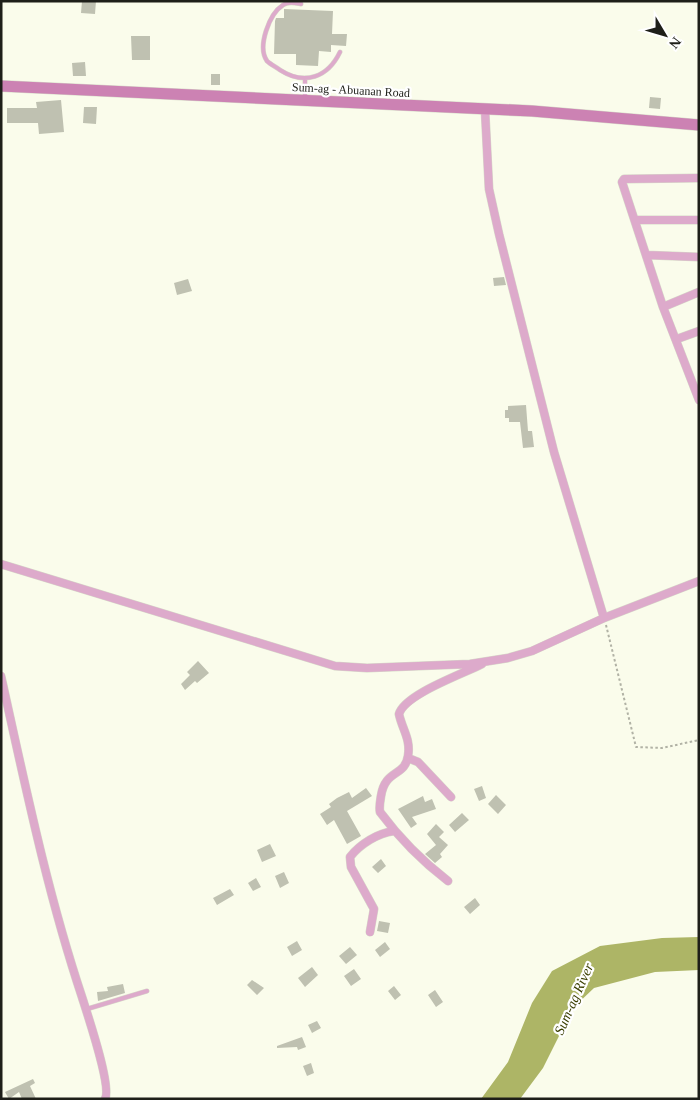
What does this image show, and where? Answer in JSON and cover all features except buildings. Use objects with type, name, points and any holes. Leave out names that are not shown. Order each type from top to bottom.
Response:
[{"type":"main road","name":"Sum-ag - Abuanan Road","points":[[1,86],[532,111],[699,126]]},
{"type":"street","points":[[485,110],[489,189],[498,234],[554,452],[604,618]]},
{"type":"street","points":[[699,178],[624,179],[622,182],[663,307],[695,376],[699,400]]},
{"type":"street","points":[[636,220],[699,220]]},
{"type":"street","points":[[646,255],[699,257]]},
{"type":"street","points":[[663,307],[699,292]]},
{"type":"street","points":[[677,339],[699,332]]},
{"type":"street","points":[[1,564],[335,666],[367,668],[488,661],[532,651],[604,618],[699,581]]},
{"type":"street","points":[[448,882],[421,860],[394,831],[380,812],[382,788],[386,780],[404,766],[408,758],[408,738],[399,714],[402,706],[438,685],[488,661]]},
{"type":"street","points":[[1,676],[45,874],[87,1009],[105,1079],[107,1095],[105,1099]]},
{"type":"street","points":[[408,758],[418,762],[451,797]]},
{"type":"street","points":[[370,932],[374,909],[351,867],[350,857],[367,841],[394,831]]},
{"type":"lane","points":[[301,4],[289,2],[281,6],[267,27],[263,48],[267,61],[284,72],[305,78],[323,74],[333,65],[340,52]]},
{"type":"lane","points":[[304,101],[305,78]]},
{"type":"lane","points":[[87,1009],[147,991]]},
{"type":"path","points":[[604,618],[636,747],[662,748],[699,740]]},
{"type":"water","name":"Sum-ag River","points":[[699,937],[699,970],[655,972],[594,988],[573,1008],[543,1068],[520,1099],[481,1099],[508,1062],[532,1003],[552,971],[600,946],[662,938]]}]
